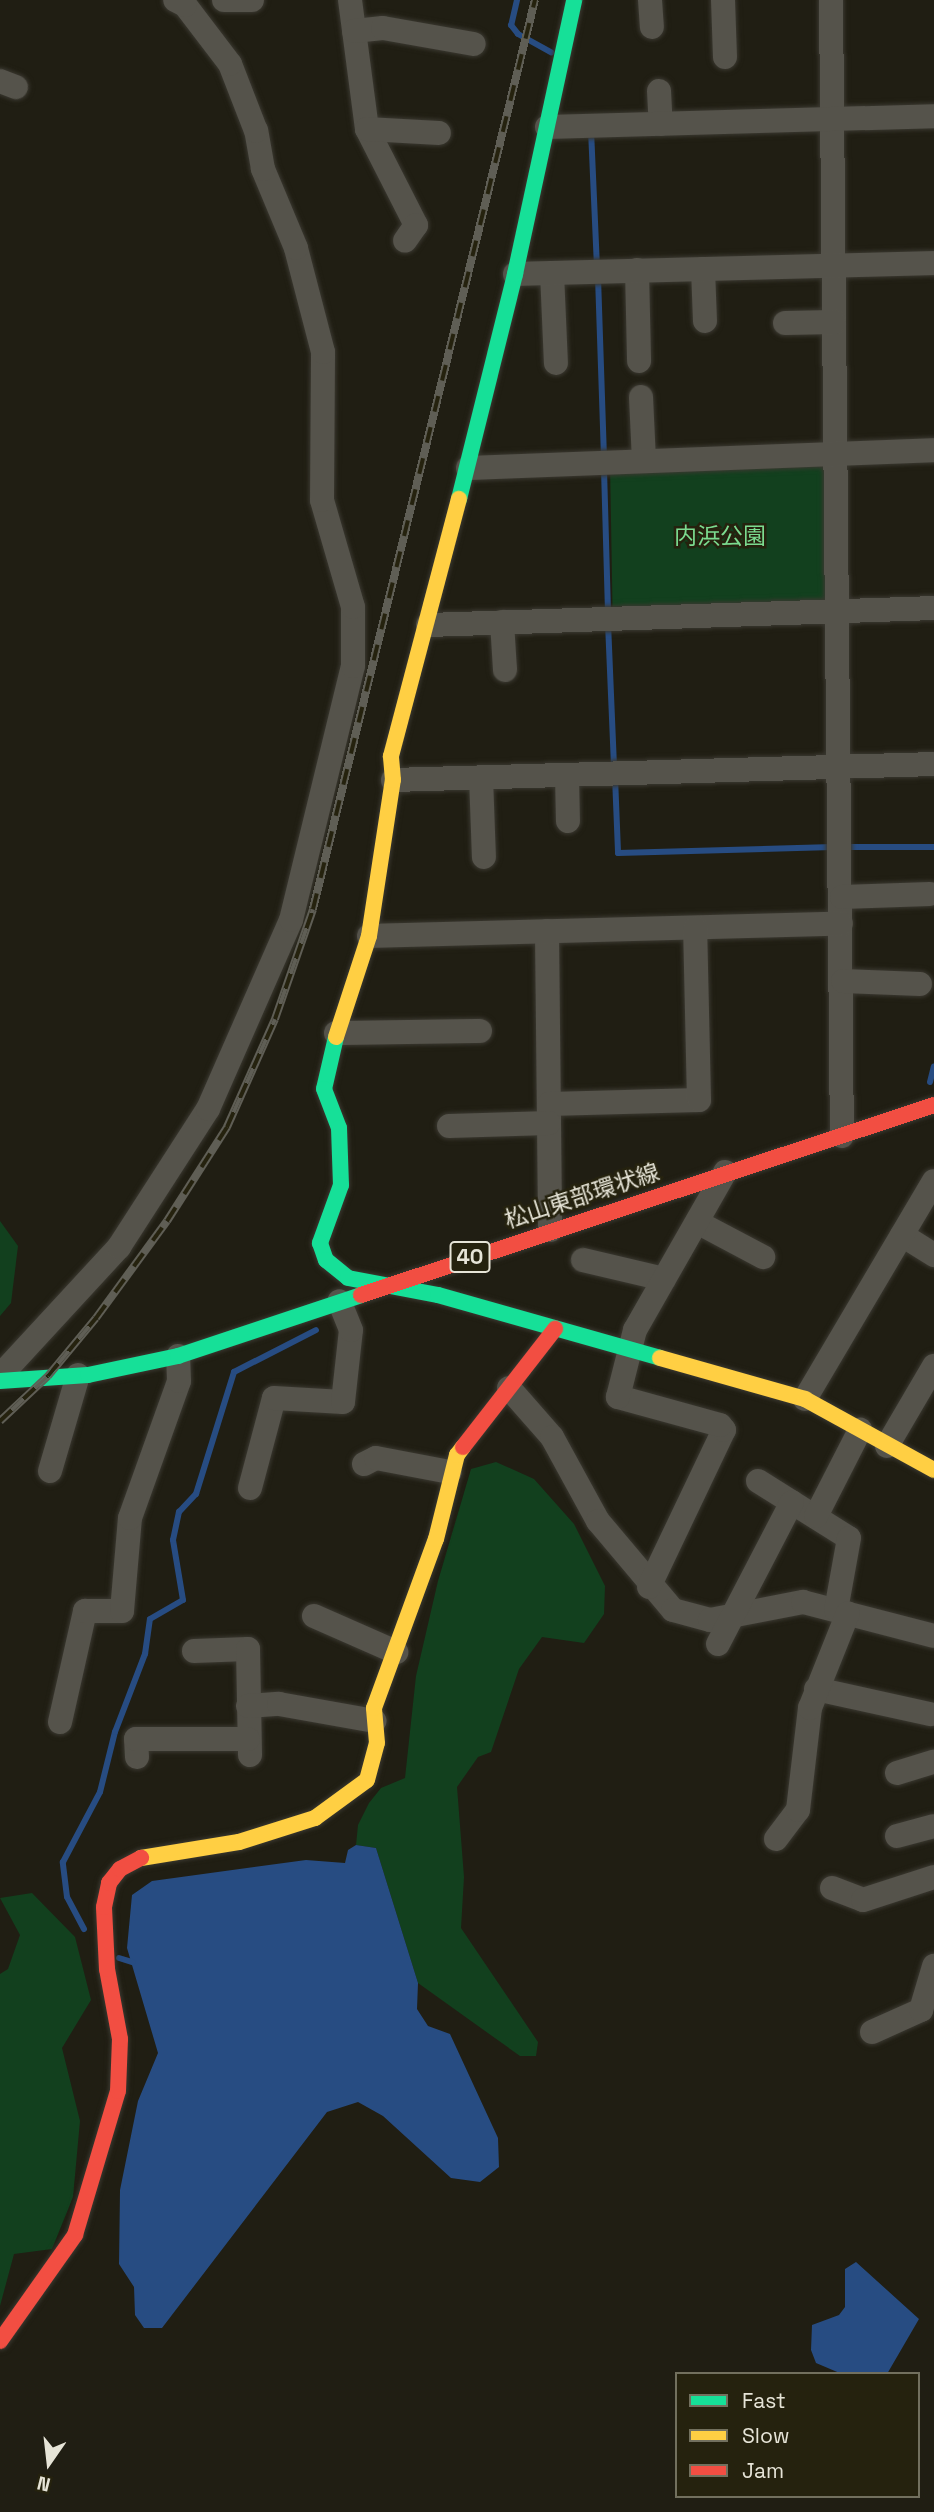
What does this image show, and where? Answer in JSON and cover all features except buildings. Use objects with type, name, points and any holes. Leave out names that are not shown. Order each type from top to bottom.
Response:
[{"type":"street","points":[[224,0],[252,0]]},
{"type":"street","points":[[350,0],[366,129],[416,225],[405,242]]},
{"type":"street","points":[[574,0],[515,274],[428,625],[391,757],[393,780],[369,936],[336,1033],[324,1088],[339,1128],[341,1185],[320,1243],[336,1271],[629,1348],[805,1399],[887,1446],[934,1469]]},
{"type":"street","points":[[650,0],[652,27]]},
{"type":"street","points":[[723,0],[725,57]]},
{"type":"street","points":[[831,0],[835,265],[833,454],[843,981],[842,1136]]},
{"type":"street","points":[[0,1379],[119,1247],[208,1109],[291,920],[353,666],[354,607],[321,500],[323,352],[296,248],[263,169],[256,131],[230,64],[184,2]]},
{"type":"street","points":[[354,31],[383,28],[474,44]]},
{"type":"street","points":[[659,91],[661,124]]},
{"type":"street","points":[[547,127],[934,116]]},
{"type":"street","points":[[366,129],[439,133]]},
{"type":"street","points":[[515,274],[934,263]]},
{"type":"street","points":[[704,268],[705,321]]},
{"type":"street","points":[[637,271],[639,361]]},
{"type":"street","points":[[552,273],[556,363]]},
{"type":"street","points":[[785,323],[834,322]]},
{"type":"street","points":[[641,397],[645,461]]},
{"type":"street","points":[[468,468],[934,450]]},
{"type":"street","points":[[428,625],[934,608]]},
{"type":"street","points":[[502,622],[505,670]]},
{"type":"street","points":[[393,780],[934,764]]},
{"type":"street","points":[[567,775],[568,821]]},
{"type":"street","points":[[481,777],[484,858]]},
{"type":"street","points":[[842,897],[930,894]]},
{"type":"street","points":[[369,936],[841,924]]},
{"type":"street","points":[[449,1126],[699,1100],[695,928]]},
{"type":"street","points":[[547,931],[550,1230]]},
{"type":"street","points":[[843,981],[920,984]]},
{"type":"street","points":[[336,1033],[480,1031]]},
{"type":"street","name":"松山東部環状線","points":[[0,1379],[78,1375],[178,1356],[386,1284],[934,1105]]},
{"type":"street","points":[[649,1587],[724,1430],[618,1397],[629,1348],[664,1279],[725,1172]]},
{"type":"street","points":[[805,1399],[934,1181]]},
{"type":"street","points":[[697,1222],[762,1256]]},
{"type":"street","points":[[902,1235],[934,1255]]},
{"type":"street","points":[[583,1260],[664,1279]]},
{"type":"street","points":[[261,1479],[274,1398],[343,1402],[351,1330],[339,1301]]},
{"type":"street","points":[[0,2341],[75,2235],[118,2091],[120,2039],[107,1969],[104,1907],[108,1883],[120,1869],[140,1858],[239,1842],[315,1818],[367,1780],[377,1743],[373,1721],[384,1676],[396,1652],[436,1539],[450,1472],[457,1455],[555,1329]]},
{"type":"street","points":[[60,1722],[85,1611],[122,1611],[130,1518],[179,1381],[178,1356]]},
{"type":"street","points":[[887,1446],[934,1366]]},
{"type":"street","points":[[50,1471],[78,1375]]},
{"type":"street","points":[[509,1388],[552,1437],[598,1521],[649,1587],[673,1610],[688,1618],[710,1620],[733,1613],[803,1602],[934,1636]]},
{"type":"street","points":[[816,1516],[860,1430]]},
{"type":"street","points":[[364,1464],[376,1458],[450,1472]]},
{"type":"street","points":[[758,1481],[849,1538],[842,1611],[816,1689],[798,1810],[776,1839]]},
{"type":"street","points":[[718,1644],[792,1502]]},
{"type":"street","points":[[314,1616],[396,1652]]},
{"type":"street","points":[[137,1757],[136,1739],[249,1747],[248,1650],[194,1651]]},
{"type":"street","points":[[816,1689],[902,1717],[930,1714]]},
{"type":"street","points":[[248,1706],[279,1704],[373,1721]]},
{"type":"street","points":[[897,1773],[934,1762]]},
{"type":"street","points":[[897,1836],[934,1826]]},
{"type":"street","points":[[832,1888],[863,1900],[934,1877]]},
{"type":"street","points":[[872,2032],[921,2010],[934,1966]]},
{"type":"green space","name":"内浜公園","points":[[826,461],[828,603],[613,607],[610,465]]},
{"type":"green space","points":[[0,1221],[18,1246],[11,1303],[0,1316]]},
{"type":"green space","points":[[496,1462],[534,1479],[574,1524],[605,1586],[604,1614],[584,1643],[542,1637],[519,1669],[491,1752],[478,1757],[457,1787],[464,1877],[461,1928],[538,2042],[536,2056],[520,2056],[418,1983],[376,1848],[356,1845],[358,1825],[369,1803],[381,1788],[405,1778],[416,1676],[438,1581],[471,1469]]},
{"type":"green space","points":[[32,1893],[75,1937],[91,2000],[62,2048],[80,2121],[73,2197],[52,2249],[14,2254],[0,2306],[0,1974],[8,1969],[20,1935],[0,1898]]},
{"type":"water","points":[[356,1845],[376,1848],[418,1983],[417,2009],[428,2026],[450,2034],[498,2138],[499,2167],[480,2182],[451,2178],[383,2116],[358,2102],[327,2112],[162,2328],[144,2328],[135,2315],[134,2287],[119,2264],[120,2190],[138,2101],[158,2053],[127,1948],[132,1895],[152,1881],[306,1860],[345,1863],[348,1850]]},
{"type":"water","points":[[856,2262],[919,2319],[888,2372],[837,2372],[816,2363],[811,2350],[812,2325],[839,2315],[845,2307],[845,2269]]},
{"type":"waterway","points":[[517,0],[511,25],[518,34],[551,52]]},
{"type":"waterway","points":[[591,130],[597,266]]},
{"type":"waterway","points":[[598,277],[604,459]]},
{"type":"waterway","points":[[604,469],[608,613]]},
{"type":"waterway","points":[[608,623],[614,766]]},
{"type":"waterway","points":[[615,777],[618,853],[833,847]]},
{"type":"waterway","points":[[843,847],[934,847]]},
{"type":"waterway","points":[[930,1082],[934,1066]]},
{"type":"waterway","points":[[84,1929],[67,1897],[63,1862],[100,1792],[115,1732],[145,1654],[150,1619],[183,1600],[173,1540],[179,1512],[196,1494],[234,1372],[316,1330]]},
{"type":"waterway","points":[[119,1958],[132,1962]]},
{"type":"railway","points":[[0,1421],[48,1376],[96,1318],[167,1221],[227,1127],[275,1019],[313,909],[535,0]]},
{"type":"traffic: fast","points":[[459,499],[515,274],[574,0]]},
{"type":"traffic: fast","points":[[336,1037],[324,1089],[339,1128],[341,1185],[320,1243],[326,1260],[348,1278],[438,1295],[660,1358]]},
{"type":"traffic: fast","points":[[0,1381],[88,1375],[178,1356],[361,1295]]},
{"type":"traffic: slow","points":[[336,1037],[369,936],[393,780],[391,756],[459,499]]},
{"type":"traffic: slow","points":[[660,1358],[805,1399],[934,1470]]},
{"type":"traffic: slow","points":[[141,1858],[239,1842],[315,1818],[367,1780],[377,1743],[374,1708],[436,1539],[457,1455],[463,1447]]},
{"type":"traffic: jam","points":[[361,1295],[934,1105]]},
{"type":"traffic: jam","points":[[463,1447],[555,1329]]},
{"type":"traffic: jam","points":[[0,2341],[75,2235],[118,2091],[120,2039],[107,1969],[104,1907],[109,1883],[120,1869],[141,1858]]}]
